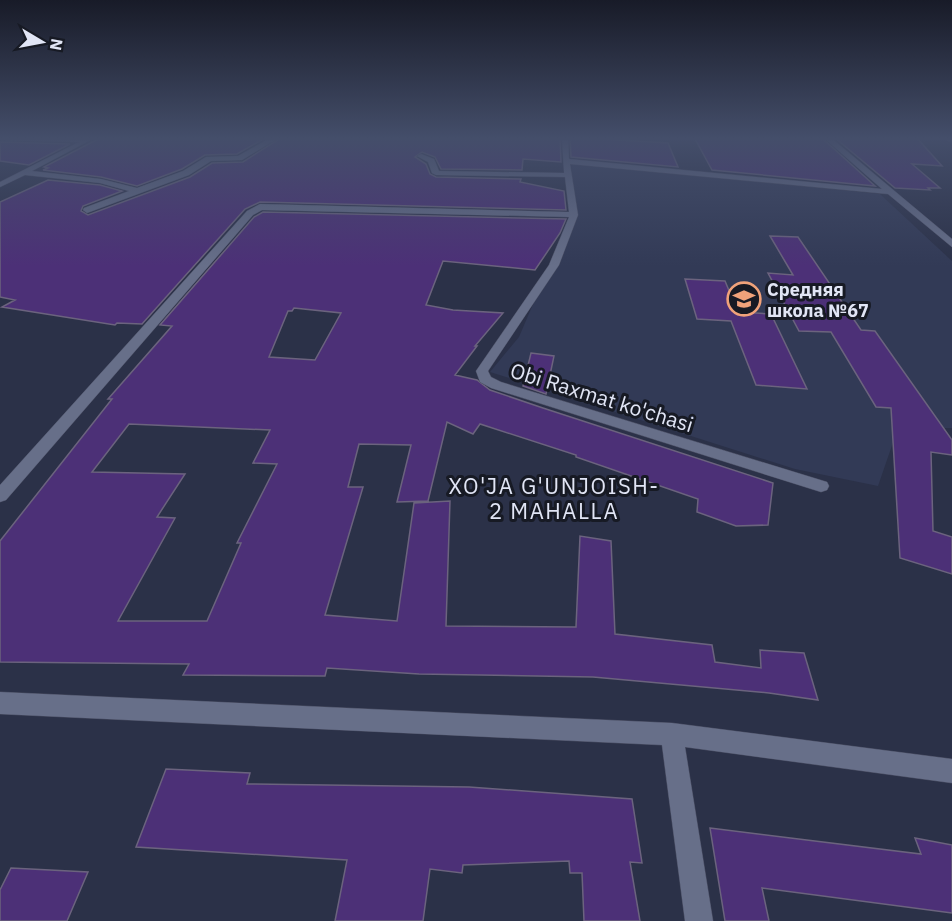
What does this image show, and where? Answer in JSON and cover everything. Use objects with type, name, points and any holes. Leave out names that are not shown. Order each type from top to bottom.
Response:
[{"type":"street","points":[[92,180],[137,191]]},
{"type":"street","points":[[87,210],[165,180]]},
{"type":"street","points":[[0,496],[250,213],[260,207],[574,215],[569,180]]},
{"type":"street","points":[[751,180],[892,192]]},
{"type":"street","points":[[878,180],[952,244]]},
{"type":"street","name":"Obi Raxmat ko'chasi","points":[[574,215],[554,265],[482,371],[485,379],[496,385],[821,486]]},
{"type":"street","points":[[0,703],[672,734],[952,771]]},
{"type":"street","points":[[672,734],[699,921]]},
{"type":"shaded area","name":"Средняя школа №67","points":[[572,180],[745,180],[880,194],[952,261],[952,428],[898,428],[878,486],[795,469],[490,372],[519,337],[574,208]]},
{"type":"building","points":[[48,180],[100,185],[122,191],[83,206],[81,211],[88,215],[182,180],[521,180],[520,182],[564,191],[566,210],[260,202],[245,209],[142,324],[117,323],[115,325],[2,307],[15,300],[0,297],[0,202]]},
{"type":"building","points":[[113,180],[153,180],[137,186]]},
{"type":"building","points":[[814,180],[868,180],[875,186]]},
{"type":"building","points":[[885,180],[931,180],[940,188],[928,188],[930,190],[895,188]]},
{"type":"building","points":[[263,212],[566,219],[560,233],[535,270],[443,261],[426,305],[453,310],[503,313],[475,346],[477,346],[455,375],[477,380],[490,390],[543,408],[773,483],[768,525],[736,526],[697,512],[698,499],[576,457],[576,455],[480,424],[473,434],[447,422],[428,501],[397,502],[411,445],[359,444],[348,487],[363,487],[325,615],[397,621],[414,503],[450,501],[446,626],[576,627],[580,536],[611,541],[615,634],[712,645],[715,662],[761,668],[760,650],[804,653],[818,700],[769,693],[593,677],[419,674],[327,668],[325,676],[183,675],[189,664],[0,662],[0,541],[112,399],[108,399],[172,326],[160,325],[254,217]],"holes":[[[294,308],[341,313],[315,360],[269,357],[288,311]],[[129,424],[270,430],[253,463],[277,464],[237,543],[241,543],[207,621],[118,621],[175,518],[157,517],[185,474],[92,472]]]},
{"type":"building","points":[[770,236],[798,237],[861,330],[875,331],[952,440],[952,455],[931,452],[933,531],[952,537],[952,574],[900,558],[891,408],[876,407],[831,332],[799,331],[768,273],[793,275]]},
{"type":"building","points":[[685,279],[725,281],[738,312],[771,314],[807,389],[756,385],[731,321],[697,319]]},
{"type":"building","points":[[531,353],[554,356],[546,394],[523,386]]},
{"type":"building","points":[[166,769],[250,773],[247,784],[469,787],[632,799],[642,863],[630,862],[640,921],[584,921],[582,873],[570,873],[569,861],[463,865],[462,873],[430,869],[423,921],[335,921],[347,860],[136,847]]},
{"type":"building","points":[[710,828],[921,854],[915,838],[952,845],[952,913],[762,888],[769,921],[725,921]]},
{"type":"building","points":[[11,868],[88,872],[67,921],[0,921],[0,890]]},
{"type":"place","name":"Средняя школа №67","points":[[744,299]]},
{"type":"district","name":"XO'JA G'UNJOISH- 2 MAHALLA","points":[[554,498]]}]
